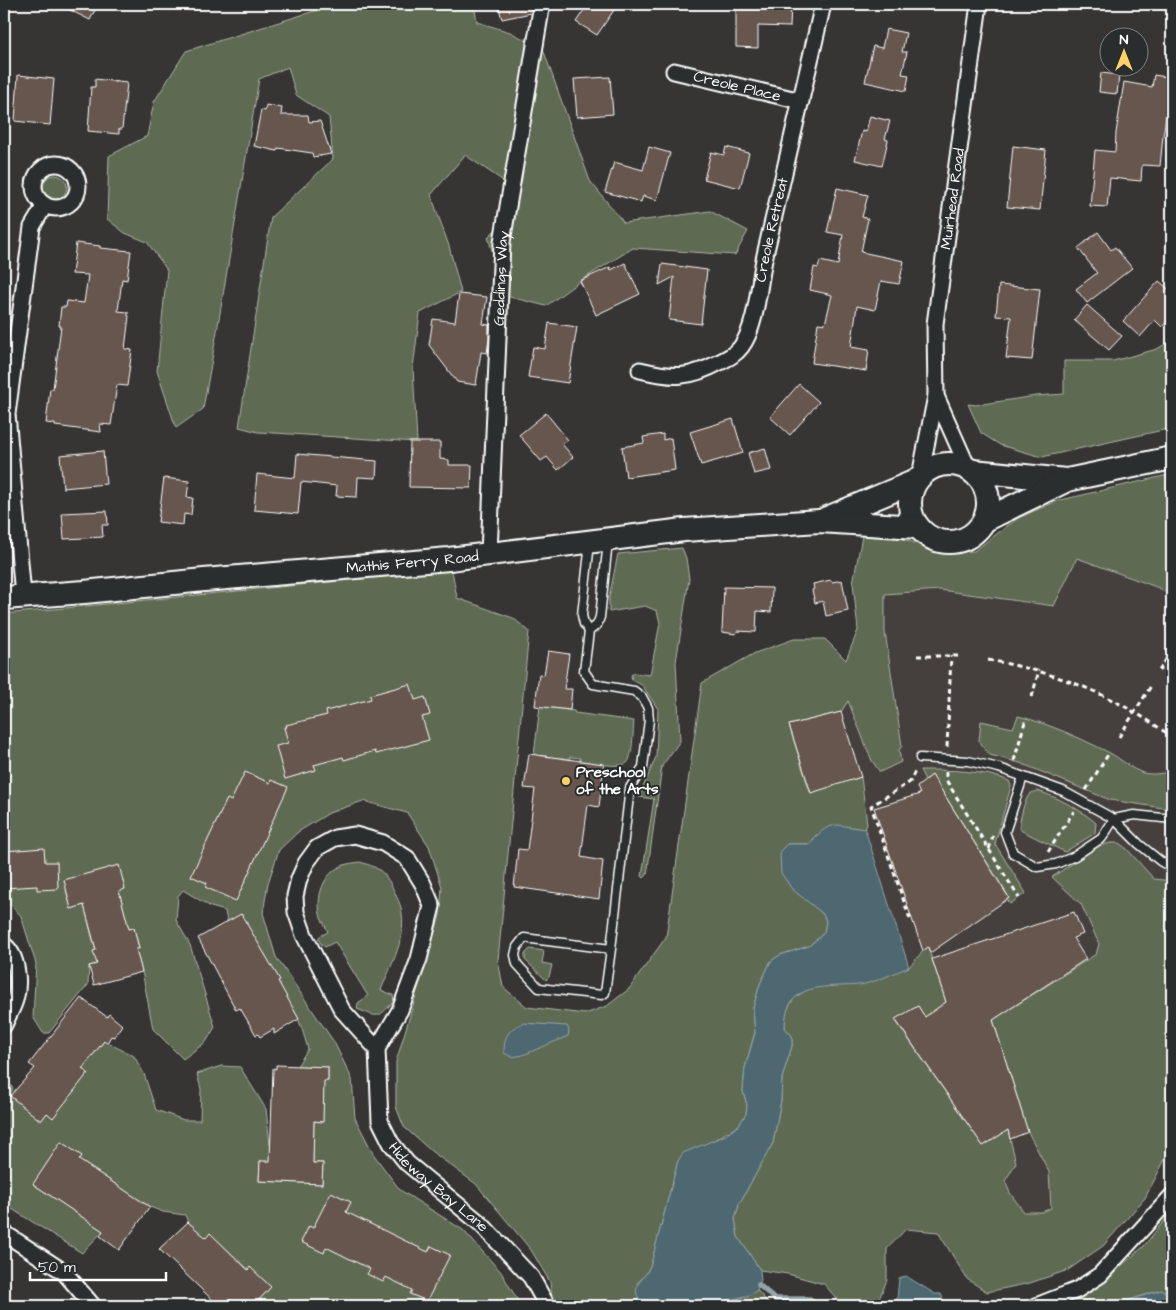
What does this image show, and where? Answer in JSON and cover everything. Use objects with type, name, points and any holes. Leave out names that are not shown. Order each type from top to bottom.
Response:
[{"type":"main road","points":[[1067,480],[971,470],[948,464],[938,465],[928,469],[918,478],[911,492],[912,516],[918,527],[934,539],[943,542],[953,542],[972,535],[985,520],[1067,480],[1172,458]]},
{"type":"main road","points":[[971,470],[983,484],[988,499],[988,510],[985,520]]},
{"type":"main road","name":"Mathis Ferry Road","points":[[819,521],[918,478]]},
{"type":"main road","name":"Mathis Ferry Road","points":[[13,597],[489,554],[684,530],[819,521],[918,527]]},
{"type":"street","name":"Geddings Way","points":[[489,554],[502,242],[542,4]]},
{"type":"street","name":"Creole Retreat","points":[[640,370],[664,376],[687,376],[704,371],[721,362],[733,355],[742,346],[754,319],[764,259],[823,4]]},
{"type":"street","name":"Muirhead Road","points":[[918,478],[936,396],[935,324],[979,4]]},
{"type":"street","name":"Creole Place","points":[[674,71],[800,101]]},
{"type":"street","points":[[13,597],[7,414],[32,227],[45,205]]},
{"type":"street","name":"Muirhead Road","points":[[936,396],[971,470]]},
{"type":"street","points":[[355,835],[383,843],[407,858],[423,884],[432,906],[419,958],[400,1010],[377,1049],[342,1010],[304,936],[296,912],[295,896],[299,879],[306,863],[318,848],[335,838],[355,835]]},
{"type":"street","points":[[4,946],[10,949],[17,968],[16,999],[4,1025]]},
{"type":"street","name":"Hideway Bay Lane","points":[[377,1049],[380,1121],[391,1142],[407,1164],[481,1224],[531,1277],[546,1306]]},
{"type":"street","points":[[1036,1306],[1076,1290],[1100,1275],[1172,1196]]},
{"type":"street","points":[[4,1233],[64,1272],[93,1306]]},
{"type":"lane","points":[[589,631],[597,625],[600,618],[600,540]]},
{"type":"lane","points":[[600,540],[582,615],[584,624],[589,631],[584,671],[593,684],[634,692],[642,697],[648,708],[649,720],[643,767],[630,788],[611,948],[605,993],[602,995],[539,988],[517,964],[515,955],[524,938],[611,948]]},
{"type":"lane","points":[[920,758],[968,762],[1000,768],[1064,791],[1114,819],[1139,844],[1172,868]]},
{"type":"lane","points":[[1023,777],[1005,832],[1012,853],[1037,867],[1056,864],[1075,856],[1102,838],[1114,819],[1134,816],[1172,820]]},
{"type":"path","points":[[1160,672],[1172,650]]},
{"type":"path","points":[[916,656],[958,656]]},
{"type":"path","points":[[946,751],[951,656]]},
{"type":"path","points":[[988,660],[1039,670],[1094,690],[1135,712],[1172,737]]},
{"type":"path","points":[[1032,697],[1039,670]]},
{"type":"path","points":[[1119,737],[1150,686]]},
{"type":"path","points":[[1014,762],[1026,718]]},
{"type":"path","points":[[1086,790],[1109,753]]},
{"type":"path","points":[[910,919],[871,806],[910,782],[920,758]]},
{"type":"path","points":[[946,771],[946,780],[1019,898]]},
{"type":"path","points":[[1037,867],[1075,809]]},
{"type":"shaded area","points":[[1077,558],[1159,588],[1172,597],[1172,881],[1149,879],[1081,904],[1099,944],[1096,954],[1086,959],[1028,1132],[1049,1172],[1051,1208],[1042,1212],[1024,1212],[1010,1193],[1005,1181],[1016,1163],[1007,1130],[983,1146],[895,1019],[918,1006],[925,1017],[923,951],[909,967],[865,829],[867,824],[861,777],[811,793],[789,725],[848,701],[872,761],[880,772],[901,762],[899,750],[902,746],[885,632],[884,594],[940,590],[1054,606]]},
{"type":"green space","points":[[337,4],[474,4],[477,22],[510,32],[543,49],[590,181],[624,223],[710,211],[748,231],[735,255],[633,248],[580,281],[546,306],[506,296],[488,237],[515,211],[502,180],[465,155],[431,195],[449,246],[461,292],[420,313],[413,368],[417,442],[258,432],[239,427],[271,217],[333,159],[329,117],[296,95],[288,67],[259,79],[203,409],[176,428],[157,371],[167,270],[147,242],[125,233],[107,219],[109,156],[147,136],[154,102],[186,51]]},
{"type":"green space","points":[[55,175],[64,178],[67,187],[64,196],[55,199],[46,196],[43,187],[46,178]]},
{"type":"green space","points":[[1172,340],[1172,428],[1042,457],[1000,445],[981,433],[968,404],[976,405],[1064,394],[1064,361],[1113,361],[1157,349]]},
{"type":"green space","points":[[1172,474],[1172,597],[1159,588],[1077,558],[1054,606],[940,590],[885,594],[885,632],[902,746],[899,750],[901,762],[880,772],[872,761],[848,701],[841,712],[789,725],[810,792],[861,777],[867,824],[865,829],[853,828],[816,835],[810,844],[787,844],[812,905],[823,914],[826,921],[824,933],[809,946],[780,955],[771,961],[760,984],[753,1008],[755,1032],[745,1068],[743,1091],[747,1105],[746,1114],[738,1126],[678,1161],[651,1264],[645,1276],[637,1283],[645,1300],[651,1300],[654,1306],[553,1306],[550,1282],[531,1250],[476,1184],[431,1151],[404,1127],[396,1107],[396,1062],[440,915],[442,887],[429,846],[407,813],[363,801],[329,813],[298,832],[279,850],[268,883],[263,913],[276,957],[334,1042],[352,1079],[355,1118],[374,1155],[400,1190],[463,1230],[501,1272],[521,1306],[253,1306],[271,1287],[250,1268],[244,1274],[247,1268],[210,1234],[206,1238],[188,1222],[185,1215],[163,1212],[150,1207],[85,1164],[33,1184],[103,1231],[82,1253],[4,1204],[4,1073],[13,1089],[9,1095],[41,1120],[88,1073],[82,1069],[104,1041],[134,1056],[144,1074],[156,1110],[184,1120],[200,1120],[201,1089],[197,1074],[221,1066],[240,1067],[266,1109],[270,1145],[276,1146],[276,1162],[260,1161],[259,1181],[322,1184],[323,1163],[313,1163],[314,1121],[322,1122],[317,1081],[328,1081],[328,1067],[297,1066],[308,1049],[302,1029],[292,1007],[273,984],[279,980],[246,925],[248,924],[242,914],[227,922],[225,911],[211,907],[183,890],[178,896],[176,920],[190,945],[215,1027],[206,1042],[183,1059],[153,1029],[136,949],[139,948],[134,928],[129,929],[119,891],[66,890],[71,908],[84,905],[99,964],[89,966],[88,985],[49,1033],[43,1033],[33,1017],[36,964],[21,916],[11,905],[4,904],[4,614],[452,570],[457,598],[513,618],[529,631],[498,960],[503,987],[527,1007],[585,1014],[607,1006],[629,989],[666,937],[702,683],[755,653],[794,639],[825,639],[846,660],[858,630],[853,583],[863,531],[889,534],[941,552],[974,551],[1018,518],[1057,501]]},
{"type":"green space","points":[[682,548],[686,558],[689,579],[676,662],[680,741],[662,766],[647,875],[644,878],[642,876],[654,799],[639,797],[656,757],[658,709],[642,685],[632,680],[631,675],[634,673],[650,675],[660,623],[657,611],[645,606],[609,612],[609,597],[618,554]]},
{"type":"green space","points":[[540,706],[634,721],[632,750],[629,760],[623,765],[611,765],[580,761],[580,758],[570,757],[569,759],[534,755]]},
{"type":"green space","points":[[1018,716],[1042,723],[1076,737],[1110,753],[1143,773],[1158,774],[1172,770],[1172,808],[1110,800],[1020,763],[990,755],[979,741],[981,721],[1013,728]]},
{"type":"green space","points":[[920,770],[977,773],[1009,781],[1011,786],[995,844],[1026,893],[1010,904],[1007,899],[1009,897],[932,775],[925,780]]},
{"type":"green space","points":[[1038,791],[1069,804],[1090,818],[1096,823],[1095,833],[1065,852],[1022,831],[1019,828],[1026,800],[1031,793]]},
{"type":"green space","points":[[1119,843],[1127,849],[1154,879],[1172,881],[1172,1146],[1145,1198],[1103,1246],[1068,1270],[1030,1283],[987,1292],[967,1279],[938,1232],[906,1229],[887,1249],[887,1280],[876,1306],[851,1306],[836,1298],[824,1284],[788,1274],[760,1270],[738,1237],[735,1219],[739,1204],[773,1143],[781,1100],[782,1078],[792,1046],[792,1036],[785,1028],[785,1014],[793,999],[808,989],[831,985],[845,985],[909,967],[928,947],[946,1002],[925,1017],[918,1006],[895,1020],[983,1146],[1008,1130],[1016,1163],[1005,1181],[1010,1193],[1024,1212],[1042,1212],[1051,1208],[1049,1172],[1028,1132],[993,1020],[1096,954],[1099,944],[1081,904],[1052,877],[1099,846]]},
{"type":"green space","points":[[360,862],[378,869],[386,876],[399,902],[403,919],[400,940],[394,960],[381,990],[393,995],[394,1001],[378,1015],[357,1009],[358,1003],[368,996],[335,942],[325,947],[318,939],[328,932],[319,910],[322,887],[331,873],[337,868],[346,864]]},
{"type":"green space","points":[[530,949],[544,951],[542,963],[552,965],[549,977],[546,980],[525,960],[525,954]]},
{"type":"green space","points":[[1172,1211],[1172,1293],[1161,1290],[1111,1306],[1060,1306],[1091,1292],[1143,1247]]},
{"type":"green space","points":[[757,1290],[771,1306],[711,1306],[741,1298]]},
{"type":"water","points":[[838,825],[865,829],[909,967],[864,984],[821,987],[810,990],[800,994],[792,1001],[787,1012],[785,1028],[792,1036],[792,1046],[782,1078],[781,1100],[773,1143],[739,1204],[735,1219],[738,1237],[760,1270],[761,1280],[757,1290],[750,1295],[711,1306],[654,1306],[651,1301],[639,1299],[636,1289],[651,1264],[678,1161],[683,1153],[726,1135],[738,1126],[746,1114],[747,1105],[743,1091],[745,1068],[755,1033],[753,1008],[760,984],[771,961],[780,955],[809,946],[824,933],[826,921],[823,914],[792,889],[781,873],[780,851],[787,844],[810,844],[822,831]]},
{"type":"water","points":[[524,1023],[567,1026],[569,1030],[568,1036],[523,1055],[512,1057],[504,1053],[508,1034],[514,1028]]},
{"type":"water","points":[[906,1276],[935,1294],[941,1294],[946,1306],[891,1306],[897,1299],[899,1278]]},
{"type":"water","points":[[1161,1290],[1172,1293],[1172,1306],[1111,1306]]},
{"type":"building","points":[[58,4],[98,4],[90,20]]},
{"type":"building","points":[[498,4],[533,4],[531,13],[502,19]]},
{"type":"building","points":[[588,4],[618,4],[597,35],[576,22]]},
{"type":"building","points":[[736,4],[791,4],[790,27],[758,26],[758,48],[736,47]]},
{"type":"building","points":[[886,29],[906,33],[902,52],[907,52],[902,74],[909,75],[906,91],[865,82],[873,46],[882,48]]},
{"type":"building","points":[[18,75],[54,79],[50,125],[15,121]]},
{"type":"building","points":[[1154,75],[1172,78],[1160,166],[1142,165],[1141,181],[1110,178],[1107,207],[1090,206],[1095,150],[1115,152],[1124,82],[1152,87]]},
{"type":"building","points":[[610,77],[613,114],[577,117],[574,79]]},
{"type":"building","points":[[1100,78],[1119,78],[1117,94],[1099,92]]},
{"type":"building","points":[[95,79],[127,83],[122,129],[119,129],[119,134],[88,131],[91,87],[95,87]]},
{"type":"building","points":[[266,105],[282,108],[281,115],[308,115],[309,122],[320,121],[331,154],[313,157],[312,153],[278,148],[277,151],[254,146],[261,110],[265,111]]},
{"type":"building","points":[[870,116],[890,121],[885,139],[888,140],[882,166],[855,160],[862,131],[866,132]]},
{"type":"building","points":[[1013,146],[1046,150],[1040,210],[1007,207]]},
{"type":"building","points":[[649,147],[670,153],[657,200],[643,196],[641,202],[605,192],[614,162],[643,170]]},
{"type":"building","points":[[726,147],[749,153],[740,188],[704,179],[711,152],[724,155]]},
{"type":"building","points":[[837,188],[868,195],[862,217],[868,219],[861,252],[904,261],[899,284],[881,281],[875,310],[857,306],[851,347],[869,350],[866,371],[812,363],[818,323],[825,324],[832,295],[810,290],[814,267],[818,268],[820,261],[838,265],[843,235],[827,232]]},
{"type":"building","points":[[1098,232],[1111,250],[1115,247],[1132,268],[1087,303],[1076,289],[1097,273],[1078,248]]},
{"type":"building","points":[[76,243],[131,251],[127,280],[122,279],[118,311],[128,312],[129,316],[125,349],[132,350],[127,386],[117,385],[111,425],[100,424],[101,432],[55,426],[55,424],[46,423],[50,389],[53,389],[61,326],[59,326],[61,307],[66,307],[67,301],[84,303],[88,275],[72,274]]},
{"type":"building","points":[[625,263],[640,294],[596,315],[580,281],[610,267],[611,270]]},
{"type":"building","points":[[662,264],[707,270],[701,324],[669,320],[674,277],[659,285]]},
{"type":"building","points":[[1159,281],[1172,292],[1172,316],[1162,327],[1155,320],[1140,337],[1123,321]]},
{"type":"building","points":[[999,285],[1040,289],[1032,360],[1006,358],[1011,317],[996,316]]},
{"type":"building","points":[[459,294],[487,297],[483,324],[489,325],[489,339],[487,353],[481,352],[476,385],[457,382],[429,345],[433,319],[455,322]]},
{"type":"building","points":[[1087,305],[1122,336],[1109,350],[1074,320]]},
{"type":"building","points":[[549,323],[577,327],[568,383],[528,377],[533,347],[545,349]]},
{"type":"building","points":[[799,384],[819,402],[790,435],[770,417]]},
{"type":"building","points":[[546,413],[568,440],[562,444],[573,457],[558,470],[547,457],[541,461],[519,435]]},
{"type":"building","points":[[733,419],[743,453],[701,465],[690,432]]},
{"type":"building","points":[[663,434],[663,440],[671,438],[675,470],[626,477],[622,447],[644,443],[643,437]]},
{"type":"building","points":[[410,442],[440,442],[440,459],[449,460],[449,465],[472,465],[471,488],[409,487]]},
{"type":"building","points":[[765,448],[771,470],[754,474],[748,453]]},
{"type":"building","points":[[103,451],[106,484],[63,488],[60,455]]},
{"type":"building","points":[[297,454],[377,461],[376,478],[358,477],[357,497],[336,496],[337,486],[301,482],[298,514],[254,510],[257,474],[295,478]]},
{"type":"building","points":[[164,478],[189,481],[187,497],[193,498],[191,515],[184,514],[183,525],[158,522]]},
{"type":"building","points":[[107,511],[108,525],[102,525],[103,537],[64,539],[62,513]]},
{"type":"building","points":[[831,580],[832,582],[842,580],[848,611],[826,616],[823,601],[815,603],[812,590],[814,589],[813,584]]},
{"type":"building","points":[[724,587],[772,588],[771,612],[757,611],[756,632],[737,631],[736,634],[722,632]]},
{"type":"building","points":[[548,651],[569,654],[564,689],[572,689],[570,710],[535,706],[539,674],[544,675]]},
{"type":"building","points":[[410,684],[415,700],[425,697],[430,715],[422,717],[429,740],[376,754],[375,751],[344,760],[343,757],[314,765],[316,770],[285,779],[276,746],[288,743],[284,727],[287,727],[286,725],[327,715],[326,711],[371,699],[370,695]]},
{"type":"building","points":[[841,712],[861,777],[811,793],[789,725]]},
{"type":"building","points":[[529,754],[604,764],[599,807],[588,805],[581,857],[603,861],[599,899],[514,887],[518,849],[527,850],[535,789],[524,788]]},
{"type":"building","points":[[245,772],[270,783],[271,780],[288,787],[236,901],[205,887],[207,883],[191,876],[227,799],[231,801]]},
{"type":"building","points":[[932,775],[1009,898],[930,953],[928,947],[923,951],[874,808],[920,794],[917,787]]},
{"type":"building","points":[[44,848],[45,862],[57,862],[58,889],[37,890],[37,886],[4,888],[4,851]]},
{"type":"building","points":[[119,865],[125,889],[119,891],[129,929],[134,928],[139,949],[136,949],[142,972],[94,985],[89,966],[97,964],[93,951],[96,950],[84,905],[71,909],[64,880]]},
{"type":"building","points":[[1074,912],[1083,934],[1073,938],[1086,959],[993,1020],[1028,1132],[1010,1139],[1008,1130],[983,1146],[895,1019],[918,1006],[925,1017],[946,1002],[932,959]]},
{"type":"building","points":[[241,914],[280,980],[278,981],[299,1019],[274,1034],[274,1029],[260,1037],[258,1034],[256,1035],[240,1008],[236,1010],[198,938]]},
{"type":"building","points":[[81,998],[107,1017],[109,1014],[122,1025],[114,1037],[111,1036],[107,1043],[104,1041],[82,1069],[88,1073],[53,1118],[47,1113],[41,1121],[10,1096],[35,1068],[29,1064]]},
{"type":"building","points":[[276,1065],[328,1067],[328,1081],[324,1081],[323,1122],[314,1121],[313,1163],[323,1163],[322,1184],[259,1181],[260,1161],[270,1161],[273,1068],[276,1069]]},
{"type":"building","points":[[61,1142],[82,1156],[79,1160],[150,1207],[119,1250],[100,1236],[103,1231],[33,1184]]},
{"type":"building","points":[[331,1192],[351,1202],[346,1212],[428,1252],[431,1246],[450,1255],[427,1301],[410,1294],[412,1290],[386,1277],[383,1282],[367,1274],[370,1269],[326,1247],[324,1253],[301,1242],[309,1226],[313,1228]]},
{"type":"building","points":[[188,1222],[206,1238],[210,1233],[248,1270],[250,1267],[271,1287],[253,1306],[219,1306],[159,1249]]},
{"type":"waterway","points":[[759,1285],[775,1299],[810,1299],[816,1306]]},
{"type":"place","name":"Preschool of the Arts","points":[[566,781]]}]
